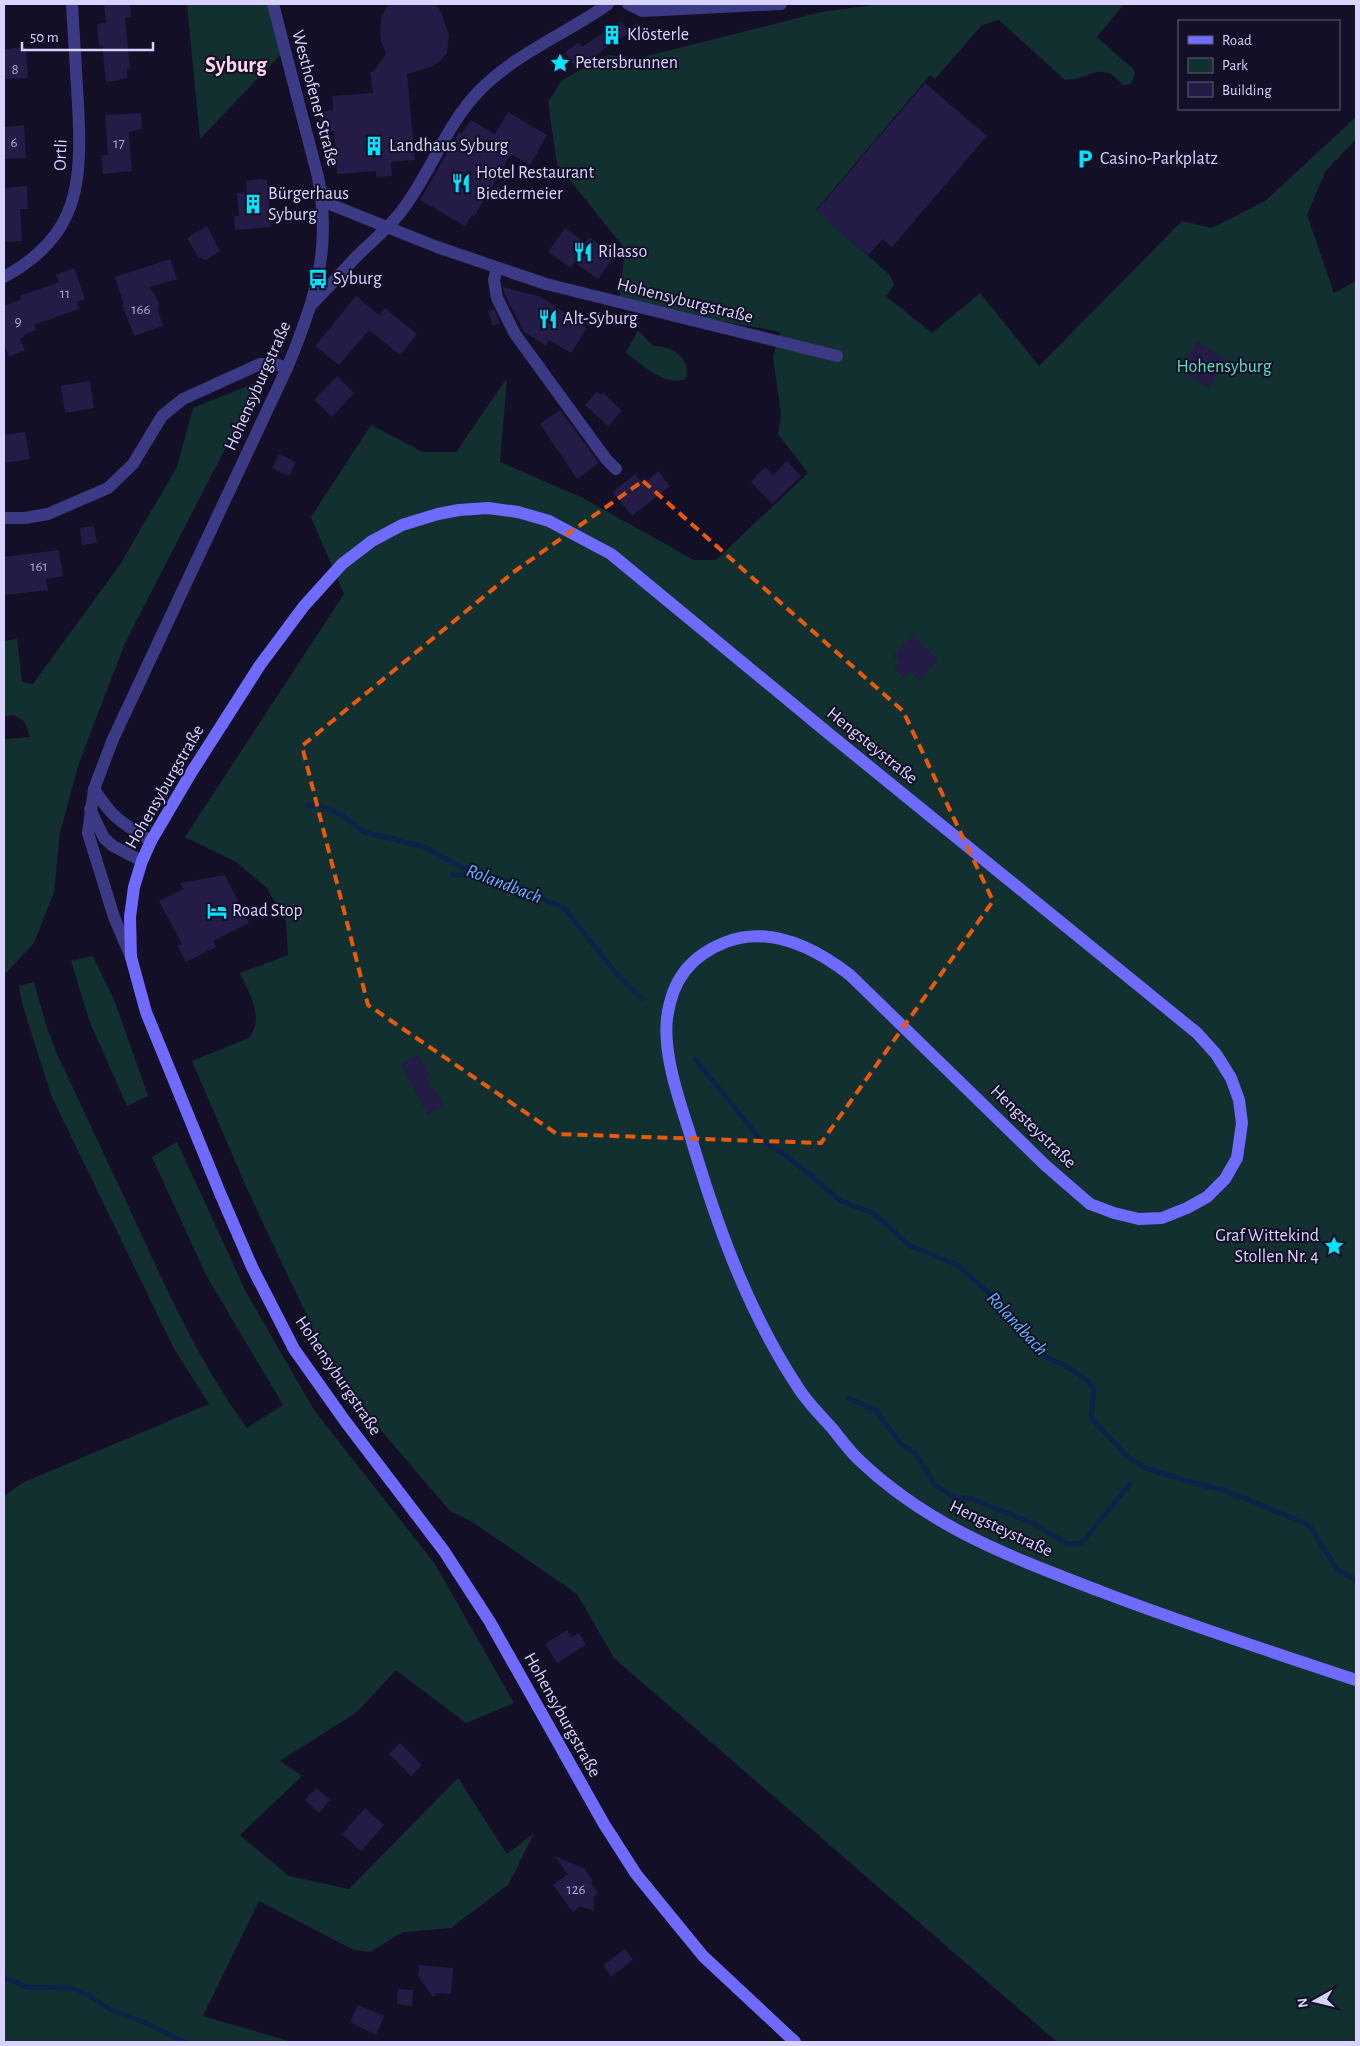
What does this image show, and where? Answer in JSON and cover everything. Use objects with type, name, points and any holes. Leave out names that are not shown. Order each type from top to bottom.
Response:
[{"type":"main road","name":"Hengsteystraße","points":[[304,606],[342,564],[372,541],[402,526],[438,514],[488,508],[518,512],[549,521],[611,554],[1198,1033],[1216,1054],[1231,1078],[1239,1100],[1242,1123],[1237,1158],[1225,1179],[1207,1197],[1187,1208],[1162,1218],[1139,1219],[1114,1213],[1090,1204],[1045,1165],[850,975],[830,960],[810,949],[782,939],[754,935],[732,940],[711,948],[694,959],[681,975],[669,1006],[666,1036],[676,1090],[712,1204],[753,1306],[801,1392],[856,1456],[898,1493],[944,1524],[1008,1556],[1183,1622],[1356,1680]]},
{"type":"main road","name":"Hohensyburgstraße","points":[[304,606],[260,665],[190,773],[151,841],[142,861],[134,887],[130,917],[131,957],[146,1012],[216,1184],[252,1266],[294,1348],[345,1422],[444,1550],[490,1622],[604,1824],[636,1874],[703,1956],[795,2042]]},
{"type":"street","name":"Ortli","points":[[4,277],[39,254],[54,236],[65,218],[76,193],[80,144],[72,4]]},
{"type":"street","name":"Westhofener Straße","points":[[272,4],[318,177],[322,201]]},
{"type":"street","points":[[389,227],[404,208],[445,137],[478,92],[501,71],[526,54],[608,4]]},
{"type":"street","points":[[628,4],[642,11],[780,4]]},
{"type":"street","name":"Hohensyburgstraße","points":[[131,957],[114,917],[88,833],[94,789],[117,731],[287,368],[311,305],[322,257],[324,232],[322,201],[437,247],[546,284],[837,356]]},
{"type":"street","name":"Hohensyburgstraße","points":[[311,305],[358,255],[389,227]]},
{"type":"street","points":[[497,268],[494,280],[497,298],[515,334],[616,470]]},
{"type":"street","points":[[4,518],[25,518],[48,514],[108,488],[133,464],[162,416],[183,399],[260,364],[275,364],[287,368]]},
{"type":"street","points":[[94,789],[108,811],[118,821],[151,841]]},
{"type":"street","points":[[90,810],[104,838],[113,846],[142,861]]},
{"type":"highlighted area","points":[[643,481],[903,711],[993,901],[821,1143],[557,1134],[368,1005],[302,746],[515,571]]},
{"type":"green space","points":[[187,4],[273,4],[285,50],[200,139]]},
{"type":"green space","name":"Hohensyburg","points":[[880,4],[1124,4],[1097,37],[1134,70],[1135,74],[1131,84],[1123,85],[1115,77],[1102,72],[1065,80],[999,20],[982,25],[935,79],[930,75],[816,210],[890,275],[894,285],[886,296],[932,333],[980,293],[1039,366],[1182,221],[1212,228],[1265,201],[1356,117],[1356,139],[1325,172],[1307,215],[1334,293],[1356,281],[1356,2042],[1057,2042],[614,1658],[577,1594],[471,1521],[450,1511],[360,1406],[314,1331],[248,1191],[192,1061],[249,1038],[254,1030],[256,1014],[251,997],[240,973],[288,955],[286,921],[266,887],[236,862],[185,837],[344,594],[311,517],[371,425],[423,452],[456,452],[507,378],[500,462],[583,498],[694,560],[716,560],[808,473],[778,434],[781,414],[773,357],[780,332],[619,302],[625,249],[557,164],[548,102],[562,80],[608,55],[639,58],[821,12]]},
{"type":"green space","points":[[638,330],[653,346],[673,350],[683,359],[686,365],[686,379],[678,381],[669,380],[654,374],[626,353]]},
{"type":"green space","points":[[260,381],[125,643],[79,763],[60,833],[54,892],[34,943],[4,975],[4,739],[30,737],[24,721],[14,715],[4,716],[4,641],[17,639],[22,682],[33,684],[119,566],[177,467],[193,408]]},
{"type":"green space","points":[[93,956],[115,1002],[148,1096],[127,1106],[89,1020],[71,961]]},
{"type":"green space","points":[[34,982],[47,1028],[58,1056],[174,1303],[200,1355],[230,1404],[247,1428],[283,1405],[206,1275],[152,1157],[177,1142],[246,1292],[314,1410],[435,1564],[514,1703],[466,1723],[396,1670],[357,1712],[280,1761],[302,1776],[240,1835],[289,1876],[349,1889],[458,1778],[507,1854],[534,1833],[509,1884],[451,1928],[403,1932],[370,1952],[354,1950],[259,1901],[203,2016],[292,2042],[4,2042],[4,1496],[22,1483],[209,1404],[173,1347],[51,1095],[22,1003],[19,986]]},
{"type":"building","points":[[104,4],[130,4],[131,17],[125,18],[130,69],[127,69],[127,78],[106,82],[102,45],[99,46],[97,24],[106,23]]},
{"type":"building","points":[[389,4],[435,4],[441,12],[449,35],[447,53],[441,60],[431,67],[407,74],[415,160],[391,162],[392,176],[376,177],[376,171],[337,174],[334,131],[323,132],[317,112],[333,110],[332,96],[373,93],[370,72],[373,72],[386,54],[381,41],[380,26],[381,18]]},
{"type":"building","points":[[621,21],[629,33],[576,68],[565,52],[579,42],[582,47]]},
{"type":"building","points":[[26,47],[28,78],[4,79],[4,49]]},
{"type":"building","points":[[925,83],[987,136],[892,247],[883,239],[868,255],[816,211]]},
{"type":"building","name":"Hotel Restaurant Biedermeier","points":[[508,112],[547,135],[530,165],[511,154],[474,217],[472,215],[465,226],[420,200],[459,132],[461,134],[471,120],[495,134]]},
{"type":"building","points":[[141,113],[142,129],[129,132],[132,171],[103,174],[102,155],[108,155],[105,115]]},
{"type":"building","points":[[24,125],[26,158],[4,159],[4,127]]},
{"type":"building","name":"Bürgerhaus Syburg","points":[[267,180],[271,227],[235,230],[234,216],[239,216],[237,193],[247,192],[246,181]]},
{"type":"building","points":[[27,186],[28,209],[20,209],[22,241],[4,242],[4,188]]},
{"type":"building","points":[[207,226],[220,251],[206,260],[198,257],[187,238]]},
{"type":"building","points":[[565,228],[585,243],[589,237],[615,255],[598,279],[574,262],[571,268],[548,252]]},
{"type":"building","points":[[170,259],[177,279],[150,287],[159,303],[158,311],[163,326],[134,336],[122,305],[124,305],[115,277]]},
{"type":"building","points":[[74,268],[85,299],[77,302],[79,309],[34,325],[36,330],[24,335],[20,339],[25,350],[9,357],[4,344],[4,306],[21,299],[20,296],[59,282],[56,275]]},
{"type":"building","points":[[503,287],[541,297],[587,328],[571,353],[549,340],[546,346],[524,332],[505,295]]},
{"type":"building","points":[[356,296],[379,315],[385,308],[417,334],[400,355],[369,330],[339,365],[315,346]]},
{"type":"building","points":[[494,309],[500,323],[493,326],[488,311]]},
{"type":"building","points":[[1197,341],[1227,361],[1208,388],[1182,371],[1191,358],[1188,356]]},
{"type":"building","points":[[337,376],[354,393],[332,417],[314,400]]},
{"type":"building","points":[[90,381],[94,408],[65,413],[61,386]]},
{"type":"building","points":[[597,392],[601,395],[603,393],[622,411],[608,426],[585,405]]},
{"type":"building","points":[[560,410],[599,463],[577,479],[540,424]]},
{"type":"building","points":[[25,432],[30,459],[4,463],[4,435]]},
{"type":"building","points":[[279,454],[296,462],[289,476],[272,468]]},
{"type":"building","points":[[787,461],[801,476],[772,504],[751,482],[765,467],[773,475]]},
{"type":"building","points":[[658,471],[670,486],[632,516],[613,492],[635,474],[643,484]]},
{"type":"building","points":[[94,526],[97,543],[82,545],[80,528]]},
{"type":"building","points":[[59,550],[63,576],[46,579],[48,590],[4,595],[4,557]]},
{"type":"building","points":[[912,635],[938,660],[919,681],[910,672],[904,678],[894,668],[899,662],[893,656]]},
{"type":"building","points":[[225,875],[249,923],[213,941],[216,947],[186,962],[178,946],[182,944],[159,901],[183,889],[180,883]]},
{"type":"building","points":[[418,1055],[430,1076],[426,1078],[444,1105],[428,1115],[401,1064]]},
{"type":"building","points":[[567,1630],[571,1637],[579,1633],[586,1645],[557,1663],[545,1644]]},
{"type":"building","points":[[400,1743],[422,1765],[411,1776],[389,1754]]},
{"type":"building","points":[[316,1788],[330,1800],[319,1813],[305,1800]]},
{"type":"building","points":[[365,1808],[384,1825],[361,1851],[342,1834]]},
{"type":"building","points":[[554,1856],[584,1868],[593,1881],[591,1883],[598,1893],[593,1897],[594,1911],[580,1906],[573,1912],[553,1885],[568,1874]]},
{"type":"building","points":[[625,1949],[633,1960],[611,1977],[603,1965]]},
{"type":"building","points":[[419,1965],[453,1968],[451,1994],[437,1993],[433,1997],[418,1976]]},
{"type":"building","points":[[398,1989],[413,1990],[412,2006],[397,2004]]},
{"type":"building","points":[[358,2005],[384,2016],[376,2035],[350,2022]]},
{"type":"waterway","name":"Rolandbach","points":[[307,805],[321,806],[340,814],[365,832],[425,847],[474,875],[502,882],[564,908],[615,972],[642,999]]},
{"type":"waterway","points":[[452,875],[473,875]]},
{"type":"waterway","name":"Rolandbach","points":[[695,1059],[760,1139],[784,1154],[841,1201],[875,1214],[910,1246],[958,1265],[1007,1310],[1039,1354],[1066,1366],[1087,1380],[1094,1389],[1091,1418],[1127,1456],[1143,1467],[1224,1490],[1309,1525],[1337,1569],[1356,1580]]},
{"type":"waterway","points":[[848,1398],[875,1410],[901,1444],[915,1453],[935,1485],[954,1497],[972,1499],[1035,1524],[1067,1544],[1080,1543],[1085,1539],[1130,1484]]},
{"type":"waterway","points":[[4,1977],[26,1987],[71,1988],[88,1995],[113,2011],[139,2020],[185,2042]]},
{"type":"place","name":"Klösterle","points":[[612,35]]},
{"type":"place","name":"Petersbrunnen","points":[[560,63]]},
{"type":"place","name":"Landhaus Syburg","points":[[374,146]]},
{"type":"place","name":"Casino-Parkplatz","points":[[1085,159]]},
{"type":"place","name":"Hotel Restaurant Biedermeier","points":[[461,183]]},
{"type":"place","name":"Bürgerhaus Syburg","points":[[253,204]]},
{"type":"place","name":"Rilasso","points":[[583,252]]},
{"type":"place","name":"Syburg","points":[[318,279]]},
{"type":"place","name":"Alt-Syburg","points":[[548,319]]},
{"type":"place","name":"Road Stop","points":[[217,911]]},
{"type":"place","name":"Graf Wittekind Stollen Nr. 4","points":[[1334,1246]]},
{"type":"district","name":"Syburg","points":[[236,65]]}]
